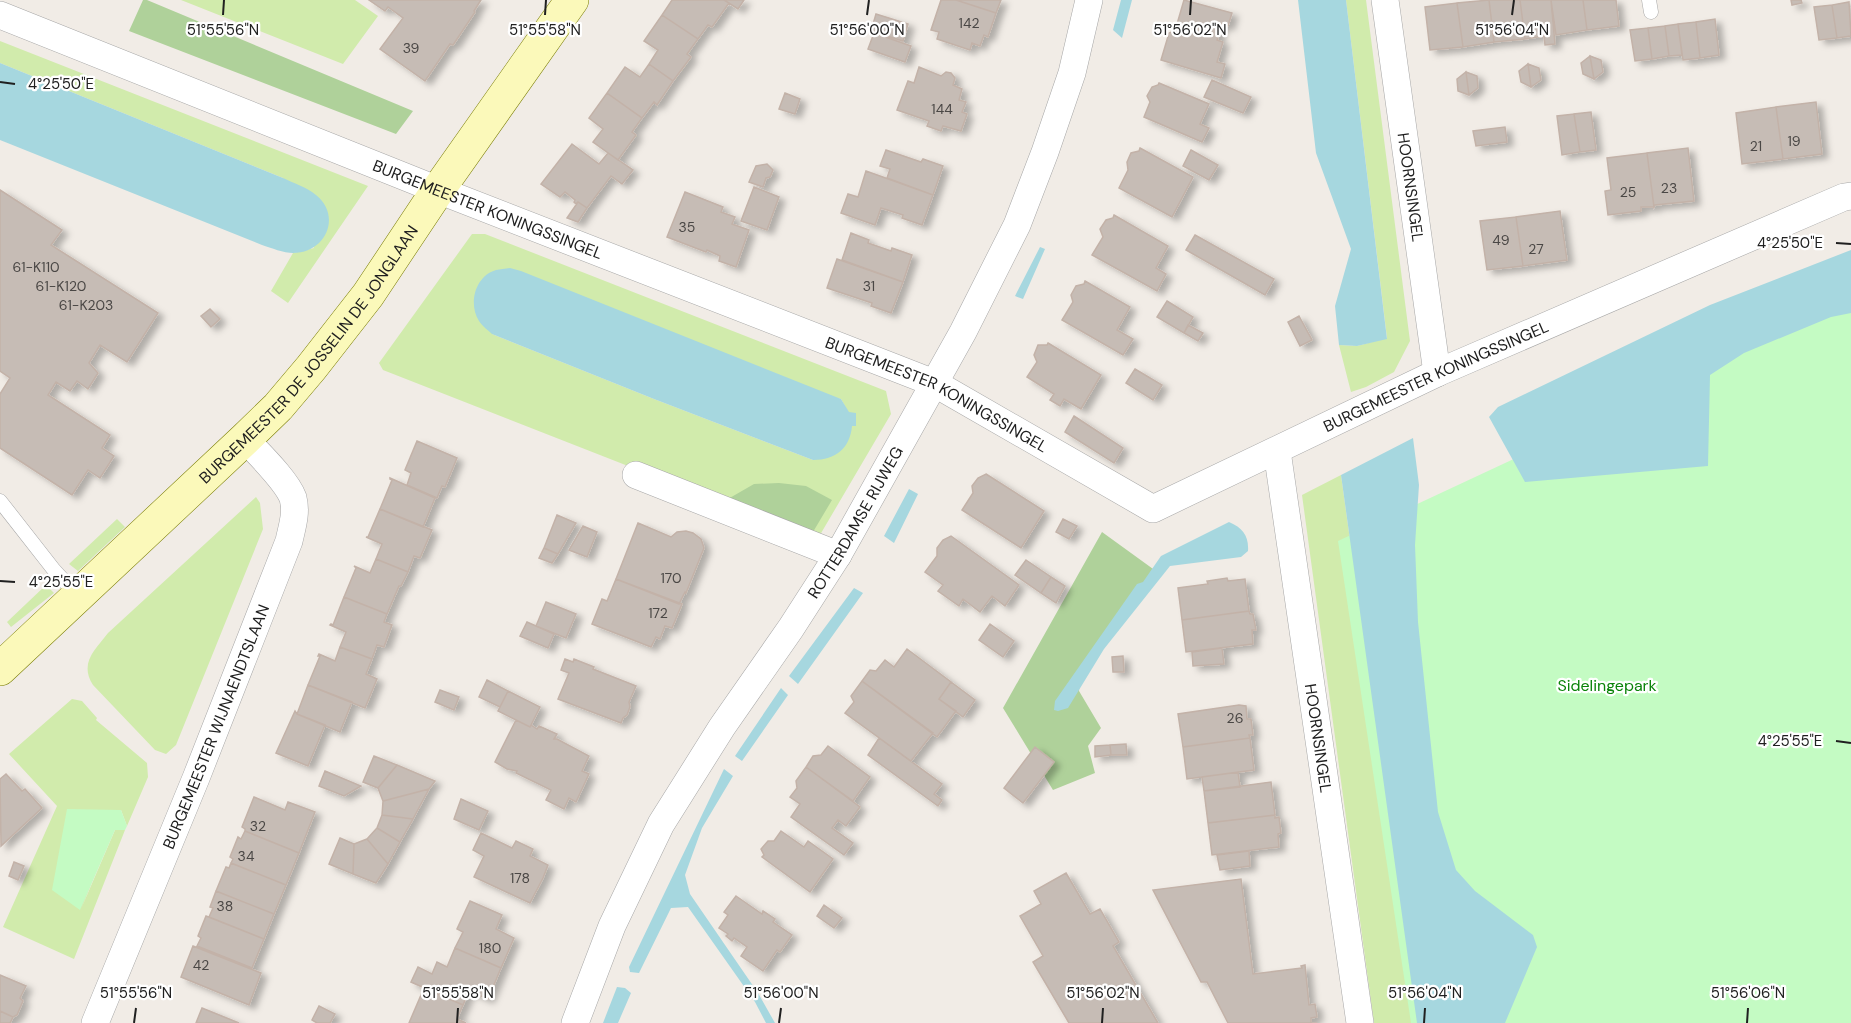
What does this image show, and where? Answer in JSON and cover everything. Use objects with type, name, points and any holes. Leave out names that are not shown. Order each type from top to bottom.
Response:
[{"type":"street","name":"BURGEMEESTER DE JOSSELIN DE JONGLAAN","points":[[0,669],[278,407],[368,295],[438,190],[572,0]]},
{"type":"street","name":"ROTTERDAMSE RIJWEG","points":[[574,1023],[612,926],[661,824],[722,727],[791,628],[838,555],[963,332],[1017,225],[1072,73],[1089,0]]},
{"type":"street","name":"HOORNSINGEL","points":[[1385,0],[1437,373]]},
{"type":"street","name":"BURGEMEESTER KONINGSSINGEL","points":[[0,15],[438,190],[934,383],[1153,509],[1437,373],[1844,197],[1851,196]]},
{"type":"street","name":"BURGEMEESTER WIJNAENDTSLAAN","points":[[95,1023],[196,778],[289,541],[294,520],[293,499],[285,484],[245,439]]},
{"type":"street","name":"HOORNSINGEL","points":[[1277,451],[1360,1023]]},
{"type":"street","points":[[636,475],[838,555]]},
{"type":"lane","points":[[0,501],[54,570],[78,596]]},
{"type":"green space","points":[[143,0],[413,111],[396,134],[129,31]]},
{"type":"green space","points":[[181,0],[355,0],[378,16],[343,64]]},
{"type":"green space","points":[[1346,0],[1366,0],[1410,341],[1394,372],[1351,392],[1339,345],[1357,346],[1387,338]]},
{"type":"green space","points":[[0,41],[368,186],[288,303],[271,291],[293,253],[314,248],[283,178],[0,63]]},
{"type":"green space","points":[[472,234],[485,234],[886,391],[891,414],[817,540],[383,370],[379,363]],"holes":[[[492,334],[841,399],[856,426],[852,425],[813,460]]]},
{"type":"green space","name":"Sidelingepark","points":[[1851,294],[1851,1023],[1411,1023],[1338,541],[1593,422]]},
{"type":"green space","points":[[1341,475],[1417,1023],[1374,1023],[1302,495]]},
{"type":"green space","points":[[779,483],[806,486],[832,500],[810,537],[721,503],[754,484]]},
{"type":"green space","points":[[256,497],[260,503],[263,529],[176,745],[166,754],[155,750],[93,685],[88,670],[90,657],[108,633]]},
{"type":"green space","points":[[117,519],[125,527],[78,571],[69,564]]},
{"type":"green space","points":[[1102,532],[1160,574],[1081,670],[1079,691],[1101,728],[1088,746],[1095,773],[1053,790],[1003,708]]},
{"type":"green space","points":[[46,585],[54,593],[11,627],[7,622]]},
{"type":"green space","points":[[72,699],[82,701],[97,718],[96,720],[147,763],[148,777],[127,826],[121,810],[81,909],[115,830],[125,830],[74,959],[3,927],[57,806],[9,754]]},
{"type":"green space","points":[[67,809],[121,810],[127,826],[125,830],[115,830],[80,910],[52,890]]},
{"type":"water","points":[[1121,0],[1132,0],[1122,38],[1113,30]]},
{"type":"water","points":[[1298,0],[1346,0],[1387,339],[1357,346],[1339,345],[1335,306],[1351,249],[1316,153]]},
{"type":"water","points":[[0,63],[304,187],[324,204],[328,213],[327,232],[314,247],[305,251],[293,253],[278,250],[0,140]]},
{"type":"water","points":[[1040,247],[1045,249],[1023,299],[1015,296]]},
{"type":"water","points":[[1851,250],[1851,313],[1831,317],[1744,353],[1710,375],[1708,466],[1525,482],[1489,417],[1498,407],[1710,305]]},
{"type":"water","points":[[510,268],[841,399],[849,412],[856,413],[856,426],[852,426],[848,441],[835,455],[813,460],[492,334],[480,323],[476,314],[475,291],[478,284],[489,273]]},
{"type":"water","points":[[1413,438],[1419,485],[1415,545],[1418,622],[1438,812],[1456,870],[1475,891],[1533,935],[1537,947],[1505,1023],[1417,1023],[1341,475]]},
{"type":"water","points":[[909,489],[918,494],[894,543],[884,536]]},
{"type":"water","points":[[1229,522],[1244,533],[1248,551],[1241,557],[1170,566],[1104,649],[1068,708],[1054,710],[1055,701],[1137,584],[1143,582],[1161,556]]},
{"type":"water","points":[[854,588],[863,593],[798,684],[789,676]]},
{"type":"water","points":[[781,688],[788,695],[742,761],[735,756]]},
{"type":"water","points":[[724,769],[733,776],[702,828],[685,875],[690,894],[758,993],[775,1023],[766,1023],[755,1002],[688,907],[671,908],[639,973],[630,972],[629,967]]},
{"type":"water","points":[[617,987],[625,988],[631,993],[618,1023],[603,1023]]},
{"type":"building","points":[[369,0],[481,0],[453,45],[450,44],[425,81],[380,49],[403,18],[388,7],[385,11]]},
{"type":"building","points":[[672,0],[724,0],[729,3],[712,27],[708,25],[698,39],[662,15]]},
{"type":"building","points":[[724,0],[744,0],[738,9]]},
{"type":"building","points":[[941,0],[956,0],[996,13],[988,37],[984,35],[980,46],[972,43],[970,50],[937,39],[939,32],[931,30]]},
{"type":"building","points":[[956,0],[1001,0],[996,13]]},
{"type":"building","points":[[1184,0],[1232,13],[1228,26],[1222,24],[1217,40],[1223,42],[1217,62],[1225,64],[1221,78],[1161,60],[1169,33],[1175,31]]},
{"type":"building","points":[[1489,0],[1494,42],[1463,47],[1457,3]]},
{"type":"building","points":[[1489,0],[1520,0],[1525,39],[1494,42]]},
{"type":"building","points":[[1520,0],[1551,0],[1555,44],[1545,45],[1544,36],[1525,39]]},
{"type":"building","points":[[1551,0],[1583,0],[1587,30],[1556,35]]},
{"type":"building","points":[[1583,0],[1616,0],[1619,26],[1587,30]]},
{"type":"building","points":[[1791,0],[1801,0],[1802,3],[1792,5]]},
{"type":"building","points":[[1849,2],[1851,36],[1837,38],[1832,5]]},
{"type":"building","points":[[1457,3],[1463,47],[1430,50],[1425,7]]},
{"type":"building","points":[[1832,5],[1837,38],[1819,40],[1814,7]]},
{"type":"building","points":[[876,14],[908,24],[903,41],[871,31]]},
{"type":"building","points":[[662,15],[698,39],[687,54],[691,57],[673,81],[649,64],[658,50],[644,41]]},
{"type":"building","points":[[1715,19],[1719,55],[1700,58],[1696,22]]},
{"type":"building","points":[[1696,22],[1700,58],[1683,60],[1678,24]]},
{"type":"building","points":[[1678,24],[1682,55],[1669,56],[1665,26]]},
{"type":"building","points":[[1665,26],[1669,56],[1652,59],[1648,28]]},
{"type":"building","points":[[1648,28],[1652,59],[1635,61],[1630,30]]},
{"type":"building","points":[[874,33],[911,46],[905,62],[868,49]]},
{"type":"building","points":[[1590,56],[1601,60],[1603,72],[1594,79]]},
{"type":"building","points":[[1590,56],[1594,79],[1583,74],[1581,63]]},
{"type":"building","points":[[649,64],[673,81],[657,105],[654,102],[642,118],[607,93],[625,67],[640,77]]},
{"type":"building","points":[[1528,64],[1539,68],[1541,80],[1531,87]]},
{"type":"building","points":[[1528,64],[1531,87],[1521,82],[1519,71]]},
{"type":"building","points":[[919,67],[941,76],[946,72],[951,73],[955,78],[953,85],[962,89],[959,100],[966,102],[962,112],[967,114],[961,131],[943,126],[941,131],[927,126],[929,121],[897,110],[908,81],[914,83]]},
{"type":"building","points":[[1466,72],[1477,76],[1478,88],[1469,95]]},
{"type":"building","points":[[1466,72],[1469,95],[1458,91],[1457,79]]},
{"type":"building","points":[[1212,80],[1251,97],[1243,113],[1204,97]]},
{"type":"building","points":[[1159,83],[1209,104],[1200,124],[1209,128],[1202,142],[1144,117],[1150,102],[1147,96],[1152,87]]},
{"type":"building","points":[[607,93],[642,118],[632,132],[636,135],[618,160],[593,142],[603,129],[589,118]]},
{"type":"building","points":[[785,93],[800,99],[795,114],[779,109]]},
{"type":"building","points":[[1816,102],[1822,154],[1783,159],[1776,107]]},
{"type":"building","points":[[1776,107],[1783,159],[1742,164],[1736,113]]},
{"type":"building","points":[[1591,112],[1596,150],[1580,152],[1574,114]]},
{"type":"building","points":[[1574,114],[1580,152],[1562,155],[1557,116]]},
{"type":"building","points":[[1505,127],[1507,142],[1476,146],[1473,131]]},
{"type":"building","points":[[572,144],[599,164],[608,153],[633,170],[622,184],[611,176],[587,208],[578,202],[576,204],[575,200],[565,192],[560,197],[541,184]]},
{"type":"building","points":[[1140,148],[1193,177],[1172,217],[1119,188],[1128,170],[1127,162],[1131,153],[1139,151]]},
{"type":"building","points":[[1688,148],[1694,201],[1655,205],[1654,207],[1647,153]]},
{"type":"building","points":[[886,150],[921,162],[923,159],[943,166],[933,195],[887,178],[890,169],[880,166]]},
{"type":"building","points":[[1191,150],[1218,165],[1209,180],[1183,166]]},
{"type":"building","points":[[1647,153],[1654,207],[1641,207],[1641,211],[1608,215],[1605,191],[1611,190],[1607,158]]},
{"type":"building","points":[[767,164],[773,170],[770,177],[766,178],[763,187],[749,182],[756,166]]},
{"type":"building","points":[[866,171],[933,195],[922,225],[902,218],[903,215],[881,208],[875,225],[841,213],[848,194],[858,197]]},
{"type":"building","points":[[754,187],[779,197],[767,230],[741,221]]},
{"type":"building","points":[[0,190],[62,230],[51,245],[158,313],[127,362],[100,345],[89,363],[98,373],[88,389],[77,381],[70,391],[56,382],[48,395],[110,435],[102,448],[114,456],[100,478],[88,470],[72,495],[0,448],[0,394],[10,378],[0,371]]},
{"type":"building","points":[[685,192],[723,207],[721,212],[735,217],[732,224],[749,230],[736,267],[719,261],[720,256],[707,250],[706,252],[667,237]]},
{"type":"building","points":[[578,202],[587,208],[578,222],[567,218]]},
{"type":"building","points":[[1560,211],[1567,260],[1523,266],[1516,217]]},
{"type":"building","points":[[1114,215],[1168,246],[1156,268],[1166,274],[1157,291],[1092,255],[1103,237],[1100,229],[1106,220],[1113,218]]},
{"type":"building","points":[[1516,217],[1523,266],[1487,270],[1480,221]]},
{"type":"building","points":[[851,233],[869,240],[868,243],[912,255],[903,282],[842,260]]},
{"type":"building","points":[[1195,235],[1274,279],[1265,295],[1186,250]]},
{"type":"building","points":[[837,259],[903,282],[891,313],[871,306],[872,303],[827,288]]},
{"type":"building","points":[[1085,281],[1130,307],[1117,330],[1133,339],[1123,355],[1062,320],[1073,302],[1071,295],[1076,286],[1084,284]]},
{"type":"building","points":[[1167,301],[1193,317],[1184,333],[1157,317]]},
{"type":"building","points":[[210,309],[220,319],[211,327],[201,316]]},
{"type":"building","points":[[1299,316],[1312,340],[1300,346],[1288,322]]},
{"type":"building","points":[[1188,325],[1203,333],[1198,341],[1184,333]]},
{"type":"building","points":[[1048,343],[1101,375],[1081,409],[1064,399],[1060,406],[1050,400],[1054,394],[1027,377],[1037,362],[1034,355],[1038,345]]},
{"type":"building","points":[[1135,369],[1162,385],[1153,400],[1126,383]]},
{"type":"building","points":[[1074,416],[1123,448],[1114,463],[1065,432]]},
{"type":"building","points":[[417,441],[457,458],[445,487],[442,486],[437,498],[407,485],[411,473],[405,470]]},
{"type":"building","points":[[986,474],[1044,511],[1021,548],[962,510],[973,493],[972,486],[978,478]]},
{"type":"building","points":[[390,478],[435,498],[423,527],[380,509],[392,480]]},
{"type":"building","points":[[380,509],[432,530],[420,558],[414,556],[408,572],[376,559],[382,544],[366,537]]},
{"type":"building","points":[[557,515],[576,523],[558,554],[544,548]]},
{"type":"building","points":[[1063,519],[1077,526],[1069,539],[1056,532]]},
{"type":"building","points":[[638,523],[671,537],[677,532],[686,531],[701,539],[704,548],[686,593],[679,604],[616,579]]},
{"type":"building","points":[[583,526],[597,532],[587,557],[569,550]]},
{"type":"building","points":[[951,536],[1019,585],[1005,606],[992,596],[980,612],[963,599],[959,606],[938,591],[943,585],[925,572],[937,556],[937,548],[943,540]]},
{"type":"building","points":[[544,548],[558,554],[552,563],[539,558]]},
{"type":"building","points":[[376,559],[408,572],[387,614],[344,597],[356,568],[354,566],[370,573]]},
{"type":"building","points":[[1026,560],[1051,577],[1041,593],[1015,575]]},
{"type":"building","points":[[1051,577],[1065,586],[1056,603],[1041,593]]},
{"type":"building","points":[[1227,578],[1228,581],[1245,579],[1249,611],[1182,620],[1178,588],[1208,584],[1207,581]]},
{"type":"building","points":[[616,579],[682,604],[672,628],[665,626],[660,639],[656,637],[651,647],[592,624],[602,599],[607,601]]},
{"type":"building","points":[[344,597],[387,614],[384,622],[392,625],[384,647],[377,645],[372,659],[340,647],[346,632],[330,625],[333,625]]},
{"type":"building","points":[[546,602],[576,614],[566,638],[536,626]]},
{"type":"building","points":[[1249,611],[1253,614],[1256,630],[1252,630],[1253,644],[1186,652],[1182,620]]},
{"type":"building","points":[[527,622],[554,634],[548,648],[520,636]]},
{"type":"building","points":[[990,624],[1014,641],[1003,657],[979,640]]},
{"type":"building","points":[[340,647],[372,659],[366,674],[377,679],[365,708],[308,685],[319,654],[335,661]]},
{"type":"building","points":[[1222,648],[1224,664],[1193,666],[1192,652]]},
{"type":"building","points":[[907,649],[951,682],[939,699],[956,711],[937,737],[862,681],[870,670],[876,671],[885,660],[894,667]]},
{"type":"building","points":[[1123,656],[1124,672],[1113,672],[1112,657]]},
{"type":"building","points":[[565,659],[573,662],[574,659],[636,686],[629,702],[627,715],[621,723],[558,699],[569,673],[561,670]]},
{"type":"building","points":[[487,680],[508,691],[500,707],[479,697]]},
{"type":"building","points":[[862,681],[933,733],[911,761],[845,713],[854,702],[851,696]]},
{"type":"building","points":[[951,682],[975,700],[963,717],[939,699]]},
{"type":"building","points":[[308,685],[352,702],[340,732],[297,714]]},
{"type":"building","points":[[440,690],[459,697],[454,710],[435,702]]},
{"type":"building","points":[[508,691],[540,707],[530,727],[498,711]]},
{"type":"building","points":[[1239,705],[1246,706],[1247,719],[1251,719],[1253,735],[1249,735],[1250,738],[1183,747],[1178,714]]},
{"type":"building","points":[[295,711],[297,714],[325,725],[308,766],[276,753]]},
{"type":"building","points":[[516,720],[530,727],[531,725],[537,729],[539,726],[557,734],[554,739],[589,756],[582,771],[589,774],[576,802],[569,798],[564,809],[546,800],[551,790],[495,762]]},
{"type":"building","points":[[879,738],[942,784],[934,794],[942,800],[938,806],[868,755]]},
{"type":"building","points":[[1250,738],[1254,770],[1187,779],[1183,747]]},
{"type":"building","points":[[1126,744],[1127,755],[1111,755],[1110,745]]},
{"type":"building","points":[[1110,745],[1111,755],[1095,757],[1095,746]]},
{"type":"building","points":[[828,746],[870,777],[853,801],[806,767],[813,756],[821,755]]},
{"type":"building","points":[[1035,747],[1054,762],[1023,803],[1004,788]]},
{"type":"building","points":[[374,756],[397,765],[378,788],[363,782]]},
{"type":"building","points":[[397,765],[435,781],[429,789],[383,801],[378,788]]},
{"type":"building","points":[[806,767],[860,807],[846,826],[838,820],[832,828],[853,843],[844,855],[791,817],[800,804],[790,797],[797,788],[796,781]]},
{"type":"building","points":[[325,771],[361,786],[344,796],[319,786]]},
{"type":"building","points":[[1238,772],[1240,787],[1204,791],[1202,777]]},
{"type":"building","points":[[6,774],[22,791],[25,789],[42,808],[1,846],[0,779]]},
{"type":"building","points":[[1271,782],[1275,815],[1208,823],[1204,791]]},
{"type":"building","points":[[429,789],[413,819],[382,815],[383,801]]},
{"type":"building","points":[[254,797],[285,810],[288,802],[315,812],[299,853],[245,831],[242,827]]},
{"type":"building","points":[[461,799],[488,811],[479,830],[454,819]]},
{"type":"building","points":[[382,815],[413,819],[400,842],[377,828]]},
{"type":"building","points":[[1275,815],[1275,818],[1279,817],[1281,833],[1278,834],[1279,847],[1212,855],[1208,823]]},
{"type":"building","points":[[377,828],[400,842],[388,864],[367,839]]},
{"type":"building","points":[[245,831],[299,853],[286,885],[231,863],[233,859],[230,857],[238,837],[241,839]]},
{"type":"building","points":[[781,831],[804,847],[808,841],[833,859],[810,892],[762,857],[764,855],[761,849],[768,841],[774,841]]},
{"type":"building","points":[[481,833],[512,848],[516,841],[533,849],[530,856],[548,865],[530,903],[474,877],[484,856],[473,850]]},
{"type":"building","points":[[340,838],[354,844],[353,874],[329,864]]},
{"type":"building","points":[[367,839],[388,864],[376,883],[353,874],[354,844]]},
{"type":"building","points":[[1249,851],[1250,866],[1220,870],[1217,855]]},
{"type":"building","points":[[14,862],[24,866],[18,880],[9,876]]},
{"type":"building","points":[[231,863],[286,885],[274,914],[216,891],[226,867],[229,868]]},
{"type":"building","points":[[1066,873],[1090,914],[1100,909],[1119,942],[1113,946],[1158,1023],[1069,1023],[1033,962],[1043,956],[1020,916],[1041,904],[1034,891]]},
{"type":"building","points":[[1241,879],[1253,974],[1302,968],[1301,966],[1305,965],[1309,1005],[1315,1004],[1317,1017],[1311,1018],[1311,1023],[1228,1023],[1207,982],[1201,982],[1153,890]]},
{"type":"building","points":[[216,891],[274,914],[264,939],[209,917]]},
{"type":"building","points":[[736,896],[762,914],[763,911],[775,919],[773,922],[792,935],[780,952],[777,950],[763,971],[741,956],[747,947],[734,938],[732,941],[726,936],[728,934],[719,928],[728,915],[724,912]]},
{"type":"building","points":[[470,901],[502,915],[496,929],[514,938],[501,968],[455,948],[463,932],[457,929]]},
{"type":"building","points":[[824,905],[842,918],[834,928],[817,916]]},
{"type":"building","points":[[206,916],[264,939],[252,968],[197,946],[201,938],[198,936]]},
{"type":"building","points":[[193,946],[261,973],[249,1005],[181,977]]},
{"type":"building","points":[[455,948],[501,968],[488,999],[469,991],[463,1005],[411,982],[418,967],[432,974],[437,962],[447,967]]},
{"type":"building","points":[[0,975],[26,986],[20,998],[23,1001],[17,1015],[13,1017],[0,1011]]},
{"type":"building","points":[[424,988],[463,1005],[457,1019],[466,1023],[409,1023]]},
{"type":"building","points":[[319,1006],[335,1014],[330,1023],[317,1023],[312,1020]]},
{"type":"building","points":[[202,1008],[239,1023],[196,1023]]},
{"type":"building","points":[[0,1011],[13,1017],[10,1023],[0,1023]]}]
